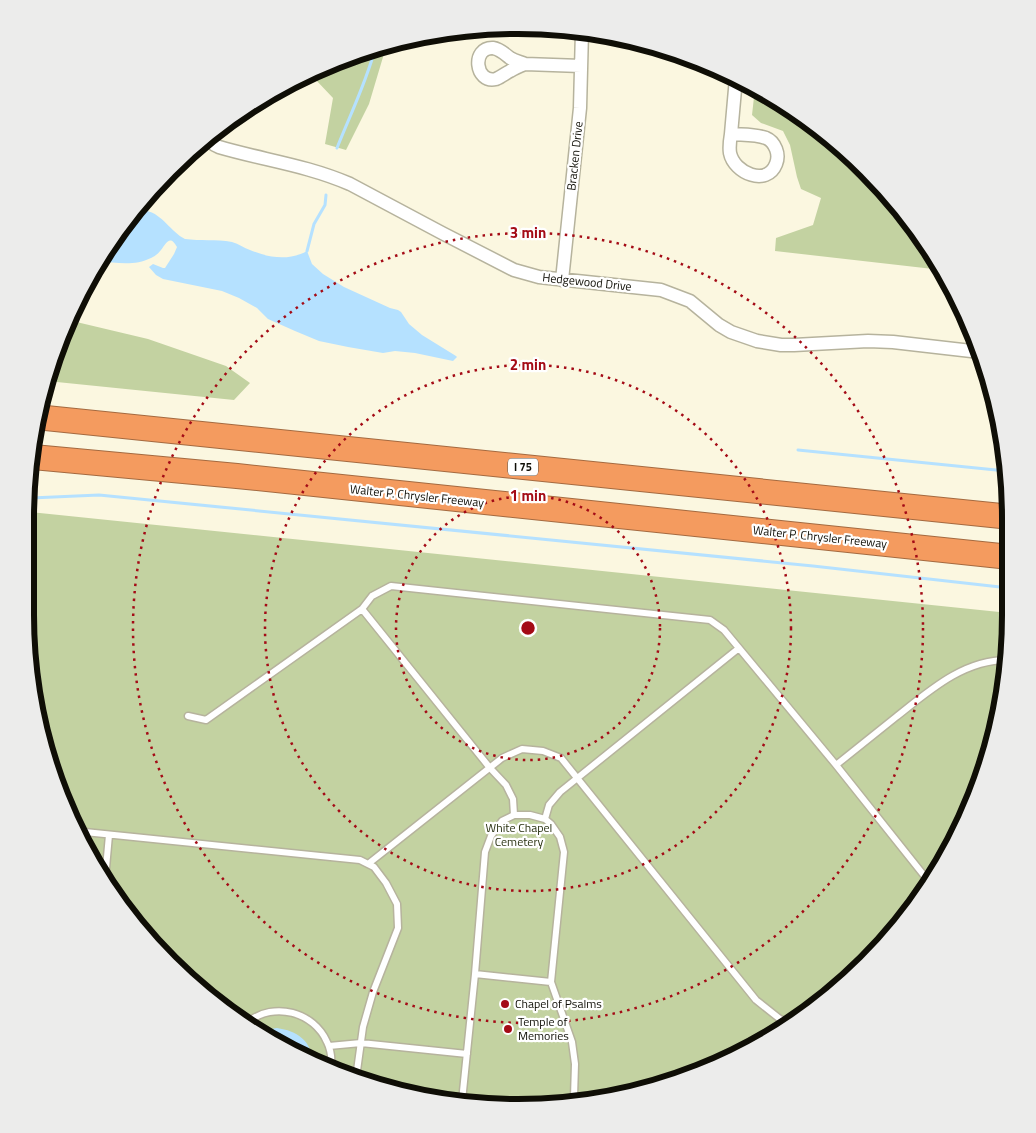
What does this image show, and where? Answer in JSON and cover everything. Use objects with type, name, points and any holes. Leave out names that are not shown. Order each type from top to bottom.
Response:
[{"type":"highway","name":"I 75","points":[[44,418],[1002,516]]},
{"type":"highway","name":"Walter P. Chrysler Freeway","points":[[38,457],[1002,556]]},
{"type":"street","name":"Bracken Drive","points":[[562,280],[580,108],[582,38]]},
{"type":"street","points":[[525,64],[581,66]]},
{"type":"street","points":[[731,134],[735,86]]},
{"type":"street","name":"Hedgewood Drive","points":[[213,142],[219,147],[297,166],[350,184],[514,270],[539,277],[661,290],[690,301],[719,325],[745,338],[768,343],[794,345],[868,341],[893,342],[973,351]]},
{"type":"lane","points":[[188,716],[206,720],[362,609],[372,596],[391,586],[710,620],[724,630],[836,765],[925,877]]},
{"type":"lane","points":[[362,609],[490,768],[506,785],[513,799],[514,815]]},
{"type":"lane","points":[[545,819],[549,805],[560,792],[739,648]]},
{"type":"lane","points":[[836,765],[939,683],[965,669],[1000,660]]},
{"type":"lane","points":[[368,864],[502,758],[522,749],[543,751],[561,758],[756,1000],[783,1020]]},
{"type":"lane","points":[[463,1096],[485,852],[491,836],[502,821],[514,815],[530,815],[545,819],[560,837],[564,852],[551,982],[572,1042],[575,1064],[574,1096]]},
{"type":"lane","points":[[86,832],[360,860],[374,867],[386,883],[397,904],[398,928],[373,992],[363,1028],[357,1072]]},
{"type":"lane","points":[[106,869],[110,835]]},
{"type":"lane","points":[[475,974],[551,982]]},
{"type":"lane","points":[[252,1020],[261,1014],[276,1011],[299,1014],[320,1030],[329,1046],[332,1061]]},
{"type":"lane","points":[[329,1046],[361,1043],[468,1054]]},
{"type":"green space","points":[[384,53],[369,104],[346,150],[325,144],[333,98],[315,79],[362,59]]},
{"type":"green space","points":[[754,96],[787,115],[837,154],[882,199],[921,249],[933,269],[775,251],[776,238],[813,225],[821,198],[801,189],[790,145],[783,131],[761,123],[752,115]]},
{"type":"green space","points":[[76,322],[148,339],[226,366],[250,383],[234,400],[53,382],[59,362]]},
{"type":"green space","name":"White Chapel Cemetery","points":[[34,512],[1002,612],[1001,647],[993,709],[977,771],[952,829],[921,884],[882,934],[860,957],[837,979],[787,1018],[732,1049],[674,1074],[612,1090],[550,1098],[518,1099],[486,1098],[424,1090],[362,1074],[304,1049],[249,1018],[199,979],[176,957],[154,934],[115,884],[84,829],[59,771],[43,709],[35,647]]},
{"type":"water","points":[[144,212],[152,213],[162,219],[185,239],[232,242],[257,253],[279,257],[293,256],[307,251],[312,264],[323,274],[344,287],[398,310],[409,324],[422,335],[457,357],[453,361],[415,353],[395,351],[383,353],[319,341],[268,319],[257,308],[222,291],[163,279],[156,275],[149,267],[153,264],[165,268],[177,247],[170,240],[156,255],[145,261],[126,263],[108,262]]},
{"type":"water","points":[[268,1029],[284,1029],[297,1034],[306,1042],[311,1052],[304,1049]]},
{"type":"waterway","points":[[337,148],[373,56]]},
{"type":"waterway","points":[[307,251],[314,224],[325,205],[326,195]]},
{"type":"waterway","points":[[798,450],[999,470]]},
{"type":"waterway","points":[[35,498],[99,495],[813,566],[1002,587]]},
{"type":"place","name":"Chapel of Psalms","points":[[505,1004]]},
{"type":"place","name":"Temple of Memories","points":[[508,1029]]}]
